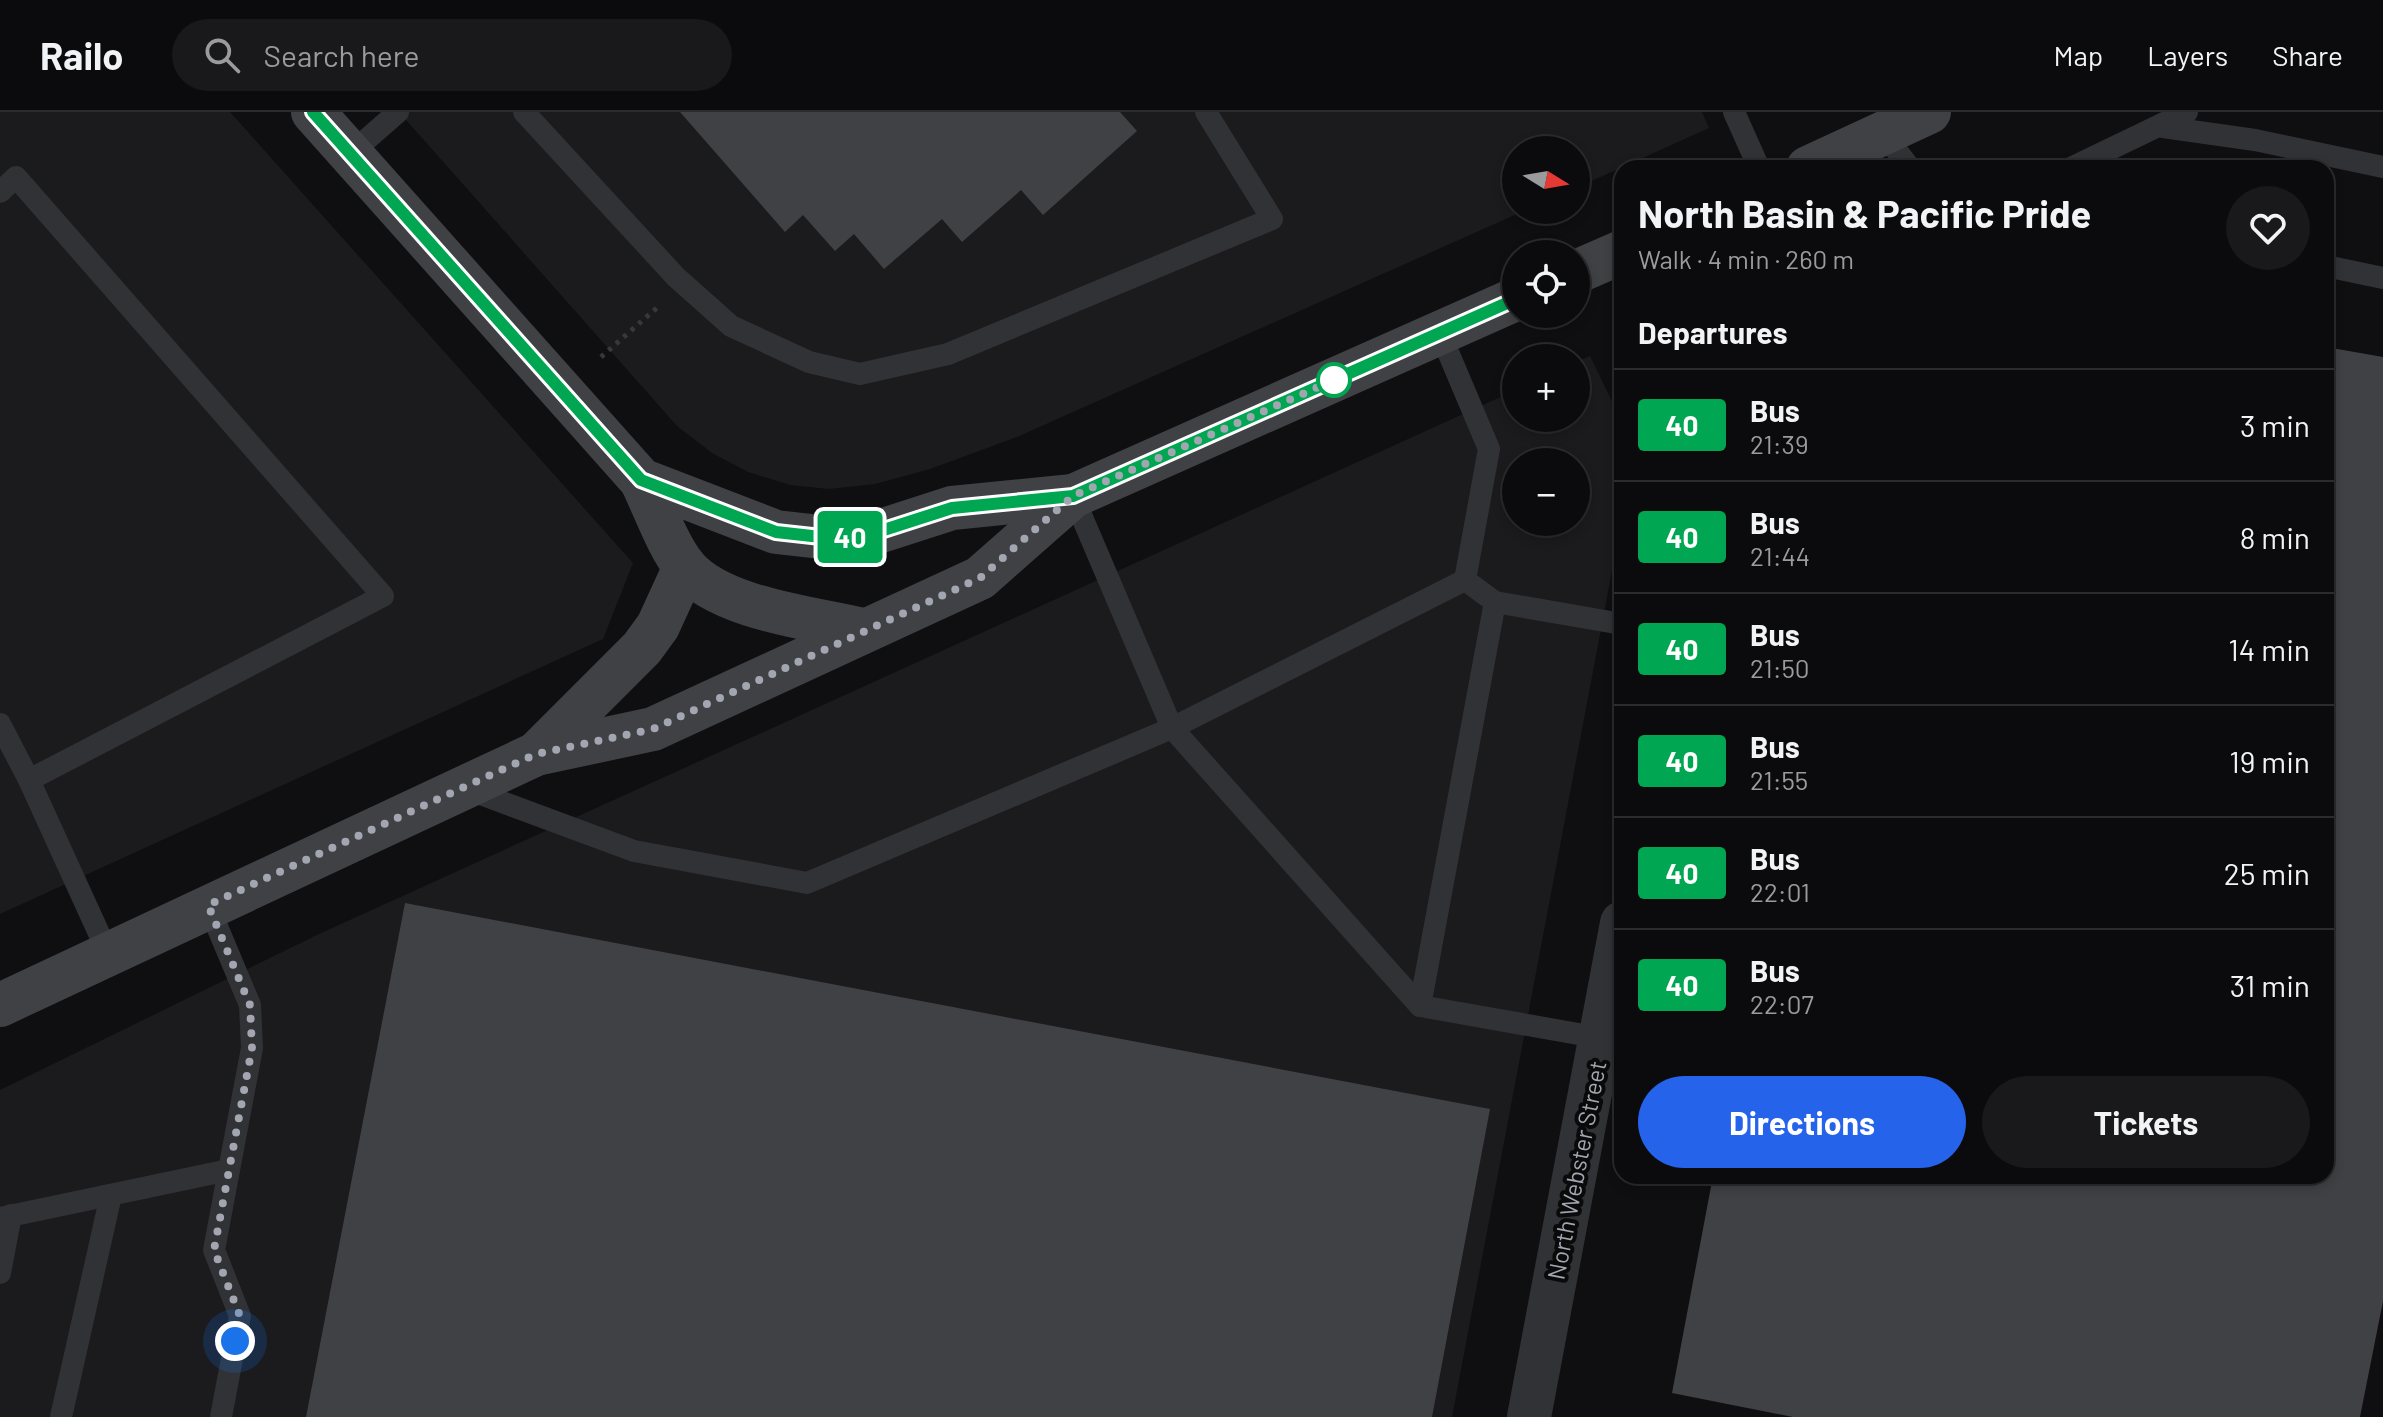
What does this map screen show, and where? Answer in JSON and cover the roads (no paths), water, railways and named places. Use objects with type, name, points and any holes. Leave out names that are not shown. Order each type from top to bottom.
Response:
[{"type":"main road","points":[[313,112],[641,480],[685,567],[723,595],[863,630]]},
{"type":"main road","points":[[1825,160],[1929,112]]},
{"type":"main road","points":[[1590,266],[1614,255]]},
{"type":"main road","points":[[0,1005],[536,754],[653,729],[980,578],[1073,496],[1502,305]]},
{"type":"main road","points":[[641,480],[776,532],[821,537],[862,537],[952,508],[1073,496]]},
{"type":"main road","points":[[536,754],[642,648],[658,626],[685,567]]},
{"type":"street","name":"North Webster Street","points":[[1529,1417],[1614,967]]},
{"type":"lane","points":[[350,154],[398,112]]},
{"type":"lane","points":[[524,112],[684,285],[731,326],[809,362],[860,374],[948,354],[1272,219],[1210,113]]},
{"type":"lane","points":[[1734,112],[1755,160]]},
{"type":"lane","points":[[2089,160],[2163,127],[2187,112]]},
{"type":"lane","points":[[2163,127],[2255,140],[2383,167]]},
{"type":"lane","points":[[1883,133],[1904,160]]},
{"type":"lane","points":[[0,192],[16,177],[383,596],[29,780]]},
{"type":"lane","points":[[2334,268],[2383,278]]},
{"type":"lane","points":[[1440,333],[1489,449],[1465,580]]},
{"type":"lane","points":[[1073,496],[1172,728],[1420,1006],[1601,1038]]},
{"type":"lane","points":[[1465,580],[1495,602],[1614,623]]},
{"type":"lane","points":[[462,787],[634,851],[807,883],[1172,728],[1465,580]]},
{"type":"lane","points":[[1420,1006],[1495,602]]},
{"type":"lane","points":[[0,724],[108,953]]},
{"type":"lane","points":[[208,905],[250,1005],[252,1048],[214,1250],[240,1316],[221,1417]]},
{"type":"lane","points":[[0,1273],[5,1216],[229,1170]]},
{"type":"lane","points":[[61,1417],[111,1195]]}]
